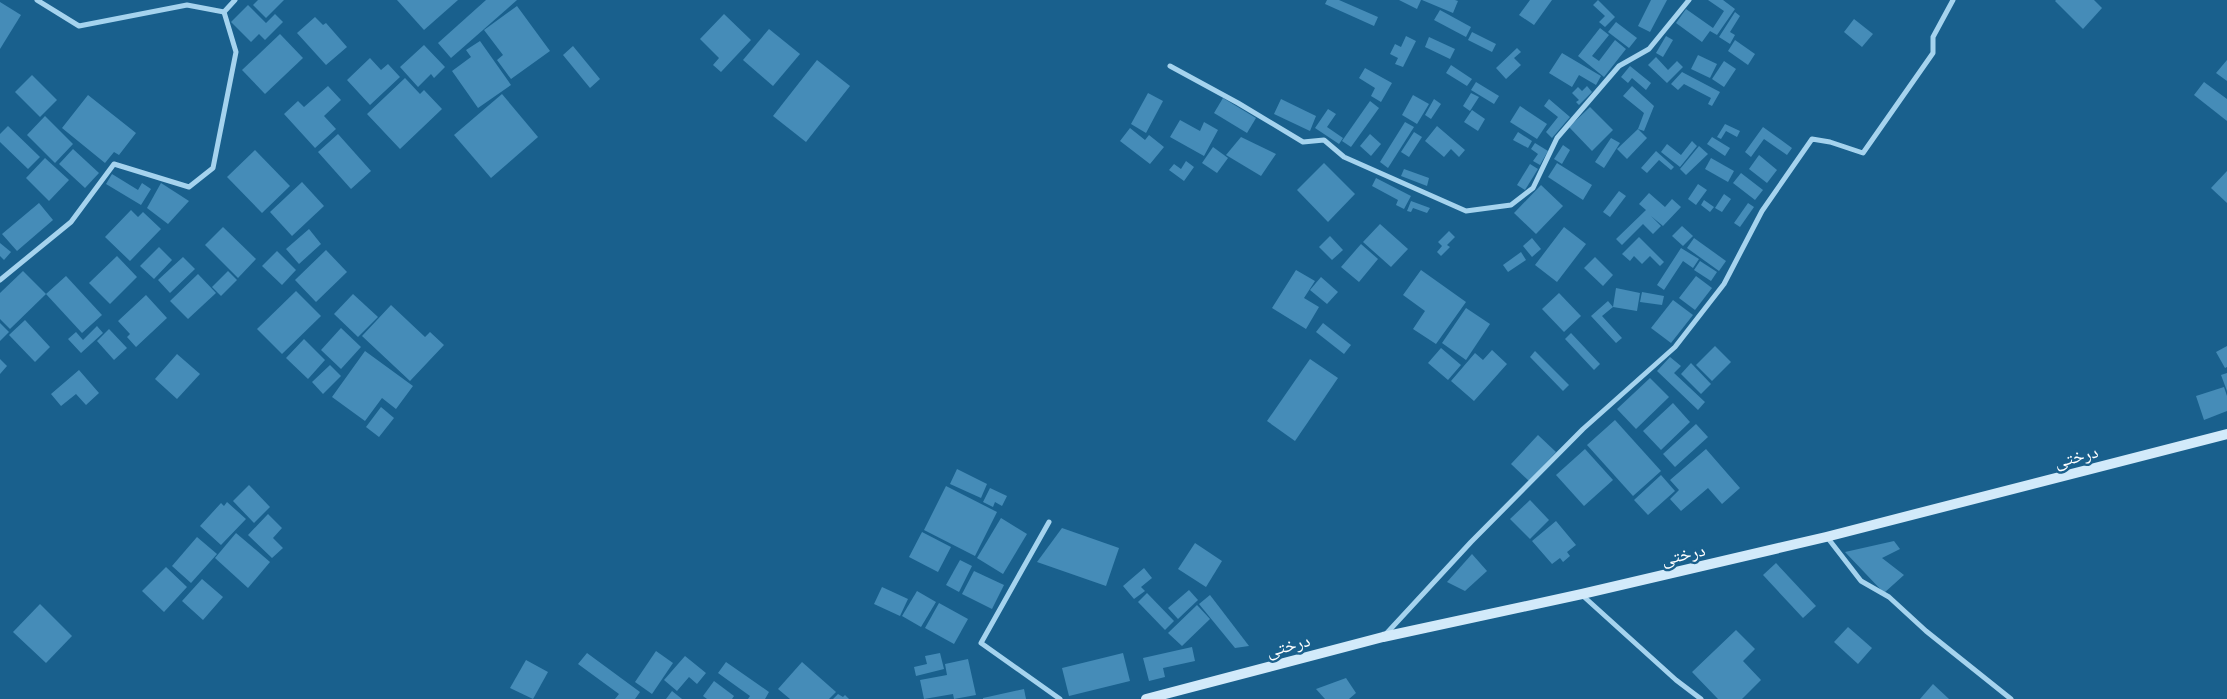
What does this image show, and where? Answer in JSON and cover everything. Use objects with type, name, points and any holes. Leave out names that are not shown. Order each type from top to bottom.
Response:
[{"type":"street","points":[[37,0],[78,26],[187,5],[224,12]]},
{"type":"street","points":[[224,12],[235,0]]},
{"type":"street","points":[[1170,66],[1238,102],[1303,142],[1324,140],[1344,157],[1466,211],[1511,205],[1533,188],[1557,138],[1618,66],[1649,49],[1689,0]]},
{"type":"street","points":[[1383,636],[1471,542],[1583,429],[1675,347],[1724,284],[1762,211],[1812,139],[1830,142],[1863,154],[1933,53],[1933,37],[1953,0]]},
{"type":"street","points":[[0,280],[71,222],[114,164],[189,187],[212,168],[236,52],[224,12]]},
{"type":"street","name":"درختی","points":[[1146,699],[1383,636],[1582,594],[1826,537],[2227,434]]},
{"type":"street","points":[[1049,522],[980,643],[1060,699]]},
{"type":"street","points":[[1826,537],[1861,582],[1889,598],[1926,631],[2011,699]]},
{"type":"street","points":[[1582,594],[1676,680],[1701,699]]},
{"type":"building","points":[[258,0],[284,0],[266,18],[253,5]]},
{"type":"building","points":[[397,0],[458,0],[424,30]]},
{"type":"building","points":[[486,0],[517,0],[451,58],[438,43]]},
{"type":"building","points":[[1327,0],[1339,0],[1378,17],[1374,26],[1325,4]]},
{"type":"building","points":[[1399,0],[1421,0],[1417,9]]},
{"type":"building","points":[[1422,0],[1455,0],[1458,1],[1453,13]]},
{"type":"building","points":[[1530,0],[1552,0],[1534,25],[1519,15]]},
{"type":"building","points":[[1598,0],[1615,17],[1605,27],[1599,22],[1605,16],[1593,5]]},
{"type":"building","points":[[1651,0],[1667,0],[1650,32],[1638,26]]},
{"type":"building","points":[[1708,0],[1723,0],[1735,9],[1717,35],[1710,31],[1702,42],[1676,23],[1686,9],[1713,28],[1724,11]]},
{"type":"building","points":[[2056,0],[2094,0],[2102,8],[2083,29]]},
{"type":"building","points":[[0,2],[21,15],[0,49]]},
{"type":"building","points":[[248,5],[266,23],[275,14],[283,22],[265,40],[259,34],[251,42],[231,22]]},
{"type":"building","points":[[517,6],[550,51],[511,79],[497,60],[503,55],[484,30]]},
{"type":"building","points":[[1440,10],[1471,27],[1466,37],[1434,20]]},
{"type":"building","points":[[1735,12],[1740,16],[1730,32],[1735,35],[1730,44],[1719,37]]},
{"type":"building","points":[[724,14],[751,40],[721,72],[713,65],[719,58],[700,39]]},
{"type":"building","points":[[315,17],[323,25],[326,23],[347,47],[326,65],[297,33]]},
{"type":"building","points":[[1854,19],[1873,34],[1862,47],[1844,32]]},
{"type":"building","points":[[1616,22],[1637,38],[1629,48],[1608,32]]},
{"type":"building","points":[[1600,28],[1609,35],[1592,56],[1599,61],[1615,40],[1626,49],[1604,77],[1578,56]]},
{"type":"building","points":[[769,29],[800,54],[773,86],[743,60]]},
{"type":"building","points":[[1472,32],[1496,44],[1492,52],[1468,40]]},
{"type":"building","points":[[280,34],[303,58],[265,94],[242,70]]},
{"type":"building","points":[[1406,36],[1416,41],[1403,67],[1395,64],[1398,58],[1390,54],[1395,44],[1401,47]]},
{"type":"building","points":[[1666,36],[1673,40],[1663,57],[1656,53]]},
{"type":"building","points":[[1429,37],[1455,49],[1450,59],[1425,47]]},
{"type":"building","points":[[1735,40],[1755,54],[1748,65],[1728,51]]},
{"type":"building","points":[[480,41],[511,85],[478,108],[452,71],[471,57],[466,50]]},
{"type":"building","points":[[424,45],[445,67],[434,78],[431,74],[418,87],[400,67]]},
{"type":"building","points":[[573,46],[600,79],[590,88],[563,55]]},
{"type":"building","points":[[1517,48],[1521,52],[1514,58],[1521,65],[1506,79],[1496,68]]},
{"type":"building","points":[[1562,53],[1601,76],[1596,85],[1579,75],[1572,87],[1549,73]]},
{"type":"building","points":[[1698,55],[1717,64],[1710,78],[1691,69]]},
{"type":"building","points":[[1656,57],[1668,70],[1677,61],[1683,67],[1667,83],[1648,65]]},
{"type":"building","points":[[370,58],[381,70],[388,64],[400,77],[370,105],[347,80]]},
{"type":"building","points":[[817,60],[850,86],[806,142],[773,116]]},
{"type":"building","points":[[2227,60],[2227,81],[2216,73]]},
{"type":"building","points":[[1724,61],[1736,69],[1724,87],[1712,79]]},
{"type":"building","points":[[1451,65],[1472,79],[1467,86],[1446,73]]},
{"type":"building","points":[[1630,66],[1651,83],[1646,90],[1632,78],[1628,83],[1621,77]]},
{"type":"building","points":[[1365,68],[1392,83],[1381,102],[1371,96],[1375,88],[1359,78]]},
{"type":"building","points":[[1682,72],[1720,92],[1712,106],[1708,104],[1711,98],[1684,84],[1678,90],[1671,84]]},
{"type":"building","points":[[32,75],[57,100],[40,117],[15,92]]},
{"type":"building","points":[[405,78],[420,94],[424,90],[442,109],[400,149],[367,114]]},
{"type":"building","points":[[1476,82],[1499,96],[1494,104],[1471,90]]},
{"type":"building","points":[[2204,82],[2227,99],[2227,121],[2194,95]]},
{"type":"building","points":[[328,86],[341,100],[324,116],[336,129],[315,148],[284,114],[298,101],[304,107]]},
{"type":"building","points":[[1587,86],[1592,92],[1579,105],[1576,102],[1579,100],[1572,93],[1578,87],[1582,91]]},
{"type":"building","points":[[1632,86],[1654,106],[1644,131],[1638,129],[1644,113],[1623,96]]},
{"type":"building","points":[[1148,93],[1163,101],[1146,133],[1131,124]]},
{"type":"building","points":[[1471,93],[1479,97],[1470,111],[1463,106]]},
{"type":"building","points":[[502,94],[538,137],[491,178],[454,135]]},
{"type":"building","points":[[88,95],[136,133],[119,155],[114,152],[105,163],[62,128]]},
{"type":"building","points":[[1413,95],[1429,104],[1417,124],[1402,115]]},
{"type":"building","points":[[1223,98],[1256,118],[1247,133],[1214,113]]},
{"type":"building","points":[[1281,99],[1316,116],[1310,131],[1274,114]]},
{"type":"building","points":[[1434,99],[1441,104],[1431,119],[1425,115]]},
{"type":"building","points":[[1549,99],[1570,117],[1552,138],[1546,132],[1558,117],[1544,106]]},
{"type":"building","points":[[1370,101],[1379,108],[1351,147],[1342,141]]},
{"type":"building","points":[[1520,106],[1547,124],[1537,139],[1510,122]]},
{"type":"building","points":[[1590,107],[1613,130],[1592,151],[1569,127]]},
{"type":"building","points":[[1328,109],[1336,114],[1327,127],[1343,138],[1339,144],[1315,128]]},
{"type":"building","points":[[1472,110],[1485,119],[1478,131],[1464,122]]},
{"type":"building","points":[[45,116],[73,144],[55,163],[27,135]]},
{"type":"building","points":[[1180,120],[1200,131],[1204,122],[1218,130],[1204,156],[1170,137]]},
{"type":"building","points":[[1405,122],[1414,127],[1388,168],[1380,162]]},
{"type":"building","points":[[1725,124],[1740,131],[1737,137],[1726,131],[1721,139],[1717,137]]},
{"type":"building","points":[[8,126],[40,157],[28,169],[0,142],[0,134]]},
{"type":"building","points":[[1437,126],[1465,150],[1459,157],[1451,149],[1444,157],[1425,141]]},
{"type":"building","points":[[1763,127],[1792,148],[1787,155],[1764,139],[1751,157],[1745,152]]},
{"type":"building","points":[[1130,128],[1145,140],[1149,135],[1164,147],[1150,164],[1120,141]]},
{"type":"building","points":[[1638,129],[1647,138],[1627,159],[1617,149]]},
{"type":"building","points":[[1414,132],[1422,137],[1409,157],[1401,152]]},
{"type":"building","points":[[1518,132],[1532,141],[1528,148],[1513,140]]},
{"type":"building","points":[[338,134],[371,171],[351,189],[318,152]]},
{"type":"building","points":[[1370,134],[1381,144],[1371,156],[1360,146]]},
{"type":"building","points":[[1241,137],[1276,154],[1261,176],[1226,155]]},
{"type":"building","points":[[1712,137],[1730,148],[1725,156],[1707,144]]},
{"type":"building","points":[[1611,138],[1620,143],[1604,168],[1595,162]]},
{"type":"building","points":[[1692,141],[1697,146],[1680,167],[1661,152],[1667,144],[1681,155]]},
{"type":"building","points":[[1535,143],[1548,151],[1540,165],[1533,161],[1538,154],[1531,149]]},
{"type":"building","points":[[1563,145],[1570,150],[1562,164],[1554,159]]},
{"type":"building","points":[[1699,146],[1708,154],[1686,175],[1680,169]]},
{"type":"building","points":[[1213,147],[1228,158],[1217,173],[1202,163]]},
{"type":"building","points":[[73,149],[99,173],[85,188],[59,164]]},
{"type":"building","points":[[255,150],[290,186],[262,213],[227,177]]},
{"type":"building","points":[[1656,151],[1674,167],[1671,170],[1659,160],[1647,173],[1641,168]]},
{"type":"building","points":[[1759,155],[1777,170],[1767,183],[1749,169]]},
{"type":"building","points":[[45,158],[69,180],[49,201],[26,178]]},
{"type":"building","points":[[1711,158],[1734,171],[1728,182],[1705,169]]},
{"type":"building","points":[[1186,161],[1194,167],[1184,181],[1169,170],[1174,164],[1181,169]]},
{"type":"building","points":[[1324,163],[1355,194],[1328,222],[1297,190]]},
{"type":"building","points":[[1557,163],[1592,185],[1583,200],[1548,177]]},
{"type":"building","points":[[1530,164],[1538,169],[1525,190],[1517,185]]},
{"type":"building","points":[[1404,169],[1429,178],[1427,186],[1401,176]]},
{"type":"building","points":[[2227,171],[2227,203],[2211,188]]},
{"type":"building","points":[[1741,173],[1763,190],[1755,200],[1733,183]]},
{"type":"building","points":[[112,174],[138,190],[142,183],[151,189],[141,205],[106,184]]},
{"type":"building","points":[[1376,178],[1411,196],[1404,209],[1396,205],[1398,200],[1372,186]]},
{"type":"building","points":[[302,182],[324,206],[292,236],[270,212]]},
{"type":"building","points":[[161,183],[189,201],[168,224],[147,208]]},
{"type":"building","points":[[1698,184],[1707,190],[1696,205],[1688,199]]},
{"type":"building","points":[[1541,185],[1563,206],[1536,234],[1514,213]]},
{"type":"building","points":[[1619,191],[1626,196],[1610,217],[1603,212]]},
{"type":"building","points":[[1649,193],[1665,207],[1672,199],[1681,207],[1663,226],[1651,216],[1661,226],[1653,234],[1643,224],[1622,245],[1616,239],[1646,210],[1639,204]]},
{"type":"building","points":[[1724,194],[1731,199],[1722,212],[1715,208]]},
{"type":"building","points":[[1704,200],[1714,207],[1710,212],[1701,205]]},
{"type":"building","points":[[1411,201],[1430,208],[1427,213],[1413,208],[1411,212],[1407,211]]},
{"type":"building","points":[[39,203],[53,220],[17,251],[2,234]]},
{"type":"building","points":[[1748,203],[1754,207],[1740,227],[1734,223]]},
{"type":"building","points":[[131,210],[138,217],[143,212],[161,229],[130,261],[105,237]]},
{"type":"building","points":[[1380,224],[1408,249],[1391,267],[1363,242]]},
{"type":"building","points":[[1682,226],[1693,236],[1683,246],[1672,236]]},
{"type":"building","points":[[223,227],[256,259],[238,278],[205,245]]},
{"type":"building","points":[[1564,227],[1586,244],[1557,282],[1535,265]]},
{"type":"building","points":[[309,229],[321,244],[299,264],[286,249]]},
{"type":"building","points":[[1449,231],[1455,237],[1447,245],[1450,247],[1441,256],[1437,252],[1442,246],[1438,242]]},
{"type":"building","points":[[1330,236],[1343,250],[1332,260],[1319,247]]},
{"type":"building","points":[[1639,237],[1664,262],[1660,266],[1650,256],[1642,264],[1634,256],[1630,261],[1622,254]]},
{"type":"building","points":[[1532,238],[1541,249],[1532,257],[1523,246]]},
{"type":"building","points":[[1694,238],[1726,261],[1719,271],[1687,248]]},
{"type":"building","points":[[0,243],[11,252],[4,260],[0,256]]},
{"type":"building","points":[[1361,244],[1378,259],[1359,282],[1341,267]]},
{"type":"building","points":[[159,247],[172,260],[154,279],[140,266]]},
{"type":"building","points":[[1681,248],[1699,259],[1693,268],[1683,261],[1664,290],[1657,285]]},
{"type":"building","points":[[326,250],[347,272],[316,302],[295,280]]},
{"type":"building","points":[[277,251],[296,270],[282,285],[262,266]]},
{"type":"building","points":[[1521,252],[1526,260],[1508,272],[1503,265]]},
{"type":"building","points":[[117,256],[137,277],[110,304],[89,283]]},
{"type":"building","points":[[183,257],[195,269],[170,293],[158,280]]},
{"type":"building","points":[[1595,257],[1613,275],[1603,286],[1584,268]]},
{"type":"building","points":[[1700,261],[1717,272],[1711,281],[1694,270]]},
{"type":"building","points":[[1296,270],[1315,281],[1304,298],[1319,307],[1306,329],[1272,308]]},
{"type":"building","points":[[1421,270],[1466,302],[1436,344],[1413,329],[1425,311],[1403,295]]},
{"type":"building","points":[[23,271],[46,294],[10,329],[0,319],[0,293]]},
{"type":"building","points":[[228,271],[237,280],[221,296],[212,287]]},
{"type":"building","points":[[198,274],[216,293],[188,319],[170,301]]},
{"type":"building","points":[[66,276],[102,315],[82,333],[46,294]]},
{"type":"building","points":[[1696,276],[1712,288],[1695,310],[1679,298]]},
{"type":"building","points":[[1321,277],[1338,292],[1327,304],[1310,290]]},
{"type":"building","points":[[1616,288],[1640,293],[1637,311],[1613,307]]},
{"type":"building","points":[[296,291],[321,316],[282,354],[257,329]]},
{"type":"building","points":[[1642,292],[1664,296],[1662,305],[1640,302]]},
{"type":"building","points":[[1559,293],[1581,316],[1564,332],[1542,309]]},
{"type":"building","points":[[353,294],[378,317],[358,337],[334,314]]},
{"type":"building","points":[[146,295],[167,318],[136,347],[127,337],[130,334],[118,321]]},
{"type":"building","points":[[1673,300],[1693,315],[1671,343],[1651,328]]},
{"type":"building","points":[[1608,301],[1613,307],[1602,316],[1622,338],[1616,343],[1591,316]]},
{"type":"building","points":[[391,305],[425,337],[430,332],[444,345],[410,381],[362,336]]},
{"type":"building","points":[[1466,308],[1490,324],[1466,360],[1442,343]]},
{"type":"building","points":[[25,320],[50,347],[35,362],[9,335]]},
{"type":"building","points":[[0,323],[9,332],[0,341]]},
{"type":"building","points":[[1323,323],[1351,345],[1344,354],[1316,332]]},
{"type":"building","points":[[97,326],[103,333],[81,353],[68,339],[76,332],[83,340]]},
{"type":"building","points":[[341,328],[361,347],[341,369],[321,350]]},
{"type":"building","points":[[109,329],[127,348],[114,360],[97,341]]},
{"type":"building","points":[[1571,333],[1600,364],[1594,370],[1565,339]]},
{"type":"building","points":[[304,339],[325,360],[308,379],[286,358]]},
{"type":"building","points":[[1715,346],[1731,362],[1712,381],[1696,365]]},
{"type":"building","points":[[2227,346],[2227,367],[2225,368],[2216,352]]},
{"type":"building","points":[[1441,348],[1461,365],[1448,380],[1428,363]]},
{"type":"building","points":[[1492,350],[1507,364],[1474,401],[1451,381],[1475,353],[1483,360]]},
{"type":"building","points":[[365,351],[413,386],[396,409],[382,398],[365,421],[332,397]]},
{"type":"building","points":[[1535,351],[1569,385],[1563,391],[1530,357]]},
{"type":"building","points":[[177,354],[200,374],[177,399],[155,379]]},
{"type":"building","points":[[1670,357],[1681,366],[1674,373],[1705,402],[1698,410],[1657,371]]},
{"type":"building","points":[[0,359],[7,366],[0,374]]},
{"type":"building","points":[[1310,359],[1338,378],[1295,441],[1267,421]]},
{"type":"building","points":[[1691,363],[1711,384],[1701,394],[1681,374]]},
{"type":"building","points":[[330,365],[341,376],[323,394],[312,382]]},
{"type":"building","points":[[79,370],[99,393],[86,405],[76,394],[61,406],[51,394]]},
{"type":"building","points":[[2227,373],[2227,391],[2221,375]]},
{"type":"building","points":[[1650,378],[1669,397],[1636,429],[1617,409]]},
{"type":"building","points":[[2224,387],[2227,396],[2227,411],[2204,420],[2196,396]]},
{"type":"building","points":[[1673,403],[1690,422],[1661,450],[1643,431]]},
{"type":"building","points":[[381,407],[394,418],[379,437],[366,427]]},
{"type":"building","points":[[1615,420],[1661,471],[1633,496],[1587,445]]},
{"type":"building","points":[[1696,424],[1708,437],[1675,467],[1663,454]]},
{"type":"building","points":[[1538,435],[1556,452],[1529,481],[1511,464]]},
{"type":"building","points":[[1585,449],[1613,480],[1584,506],[1556,475]]},
{"type":"building","points":[[1706,449],[1740,488],[1722,504],[1708,488],[1681,511],[1670,499],[1679,490],[1670,480]]},
{"type":"building","points":[[957,469],[987,484],[981,498],[950,484]]},
{"type":"building","points":[[1661,475],[1675,491],[1648,515],[1634,500]]},
{"type":"building","points":[[249,485],[270,507],[254,523],[233,501]]},
{"type":"building","points":[[946,486],[997,512],[975,556],[924,530]]},
{"type":"building","points":[[990,488],[1007,496],[1002,506],[995,502],[993,507],[983,502]]},
{"type":"building","points":[[1530,500],[1549,520],[1530,539],[1510,519]]},
{"type":"building","points":[[227,502],[246,519],[221,545],[200,526],[221,503],[224,506]]},
{"type":"building","points":[[268,514],[282,528],[273,538],[283,548],[272,558],[248,535]]},
{"type":"building","points":[[1001,518],[1027,534],[1003,574],[977,558]]},
{"type":"building","points":[[1556,521],[1576,545],[1567,552],[1570,556],[1563,562],[1560,558],[1552,564],[1532,541]]},
{"type":"building","points":[[1062,528],[1119,548],[1106,586],[1037,562]]},
{"type":"building","points":[[922,532],[951,547],[938,572],[909,557]]},
{"type":"building","points":[[236,533],[270,562],[248,588],[215,558]]},
{"type":"building","points":[[197,537],[217,554],[191,583],[172,566]]},
{"type":"building","points":[[1894,541],[1900,549],[1882,558],[1904,575],[1884,593],[1845,552]]},
{"type":"building","points":[[1195,543],[1222,561],[1206,587],[1178,569]]},
{"type":"building","points":[[1472,554],[1487,571],[1465,591],[1447,582]]},
{"type":"building","points":[[960,560],[972,566],[959,592],[946,585]]},
{"type":"building","points":[[1776,563],[1816,606],[1803,618],[1763,575]]},
{"type":"building","points":[[166,567],[187,587],[164,612],[142,591]]},
{"type":"building","points":[[1144,568],[1152,578],[1141,587],[1145,591],[1134,599],[1123,586]]},
{"type":"building","points":[[974,571],[1004,585],[992,609],[962,594]]},
{"type":"building","points":[[202,579],[223,597],[203,620],[182,601]]},
{"type":"building","points":[[882,587],[908,599],[900,616],[874,604]]},
{"type":"building","points":[[1189,590],[1198,600],[1178,619],[1168,608]]},
{"type":"building","points":[[917,591],[936,602],[921,627],[902,616]]},
{"type":"building","points":[[1147,593],[1174,621],[1165,630],[1138,602]]},
{"type":"building","points":[[1210,595],[1249,646],[1235,648],[1199,604]]},
{"type":"building","points":[[939,603],[968,619],[954,644],[925,628]]},
{"type":"building","points":[[40,604],[72,636],[46,663],[13,632]]},
{"type":"building","points":[[1197,605],[1210,619],[1182,646],[1168,633]]},
{"type":"building","points":[[1848,627],[1872,648],[1858,664],[1834,642]]},
{"type":"building","points":[[1736,630],[1755,649],[1743,661],[1761,680],[1742,699],[1718,699],[1692,672]]},
{"type":"building","points":[[1192,647],[1195,661],[1163,668],[1165,677],[1149,681],[1143,658]]},
{"type":"building","points":[[656,651],[673,663],[652,694],[635,682]]},
{"type":"building","points":[[587,653],[640,692],[635,699],[615,699],[619,694],[578,664]]},
{"type":"building","points":[[940,653],[944,669],[916,676],[914,667],[927,664],[925,656]]},
{"type":"building","points":[[1123,653],[1130,681],[1069,696],[1062,668]]},
{"type":"building","points":[[685,656],[706,673],[697,684],[689,677],[677,691],[664,680]]},
{"type":"building","points":[[968,659],[976,695],[954,699],[953,694],[924,699],[920,680],[947,675],[945,664]]},
{"type":"building","points":[[526,660],[548,672],[533,699],[510,688]]},
{"type":"building","points":[[726,662],[769,692],[765,699],[748,699],[750,696],[718,673]]},
{"type":"building","points":[[802,662],[836,692],[829,699],[790,699],[778,689]]},
{"type":"building","points":[[1346,678],[1356,693],[1349,699],[1325,699],[1316,689]]},
{"type":"building","points":[[714,681],[734,696],[732,699],[707,699],[703,696]]},
{"type":"building","points":[[1933,684],[1949,699],[1920,699]]},
{"type":"building","points":[[1024,689],[1026,699],[983,699],[983,698]]},
{"type":"building","points":[[672,691],[682,699],[666,699]]},
{"type":"building","points":[[838,694],[843,697],[845,695],[849,699],[833,699]]}]
